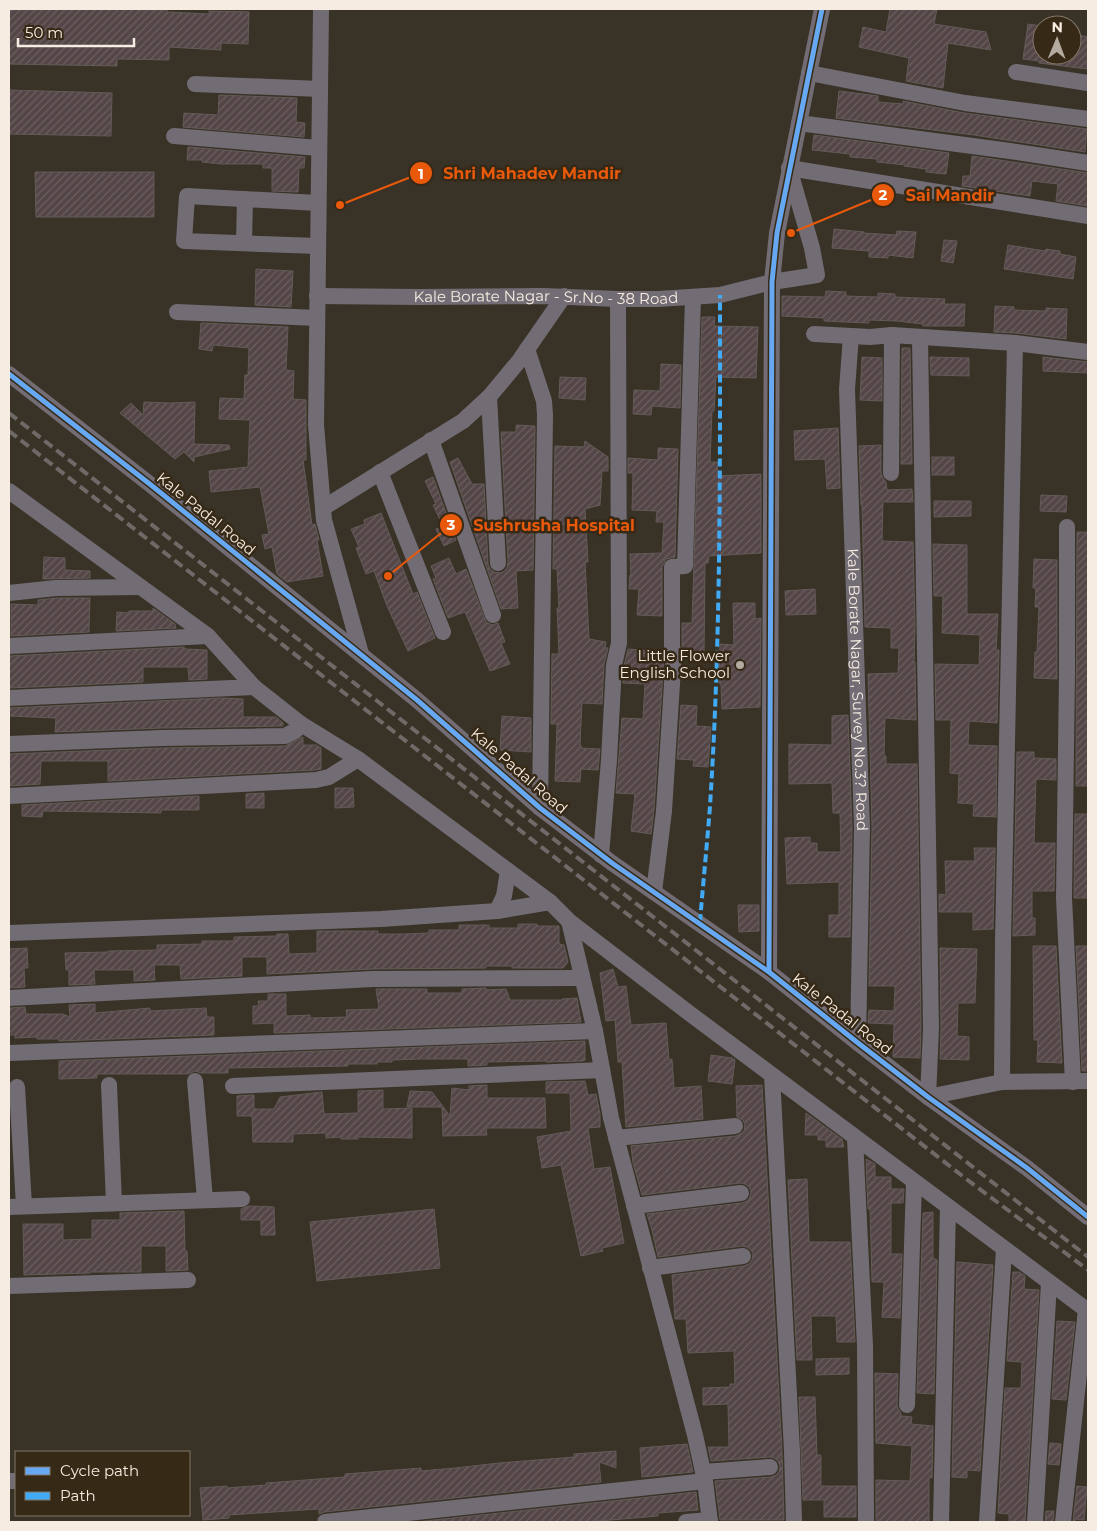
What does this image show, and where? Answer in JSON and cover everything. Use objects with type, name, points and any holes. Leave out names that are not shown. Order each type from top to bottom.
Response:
[{"type":"street","points":[[321,9],[316,425],[324,520],[361,654]]},
{"type":"street","points":[[769,972],[772,282],[777,233],[822,9]]},
{"type":"street","points":[[1016,72],[1088,83]]},
{"type":"street","points":[[809,73],[966,103],[1088,118]]},
{"type":"street","points":[[195,84],[320,89]]},
{"type":"street","points":[[799,123],[1088,163]]},
{"type":"street","points":[[174,136],[319,148]]},
{"type":"street","points":[[789,168],[1088,216]]},
{"type":"street","name":"Kale Borate Nagar - Sr.No - 38 Road","points":[[317,296],[564,296],[618,299],[693,297],[720,295],[772,282],[817,275],[812,248],[789,168]]},
{"type":"street","points":[[318,203],[187,196],[184,240],[318,246]]},
{"type":"street","points":[[244,243],[245,199]]},
{"type":"street","points":[[323,508],[463,421],[489,397],[527,349],[564,296]]},
{"type":"street","points":[[654,892],[664,811],[674,652],[672,651],[672,567],[684,566],[693,297]]},
{"type":"street","points":[[601,854],[609,760],[614,665],[619,643],[618,299]]},
{"type":"street","points":[[177,312],[317,318]]},
{"type":"street","points":[[814,334],[870,337],[892,335],[1015,343],[1088,352]]},
{"type":"street","points":[[891,473],[892,335]]},
{"type":"street","name":"Kale Borate Nagar, Survey No.3? Road","points":[[851,336],[847,389],[862,827],[858,1043]]},
{"type":"street","points":[[920,337],[931,1028],[928,1096],[1002,1082],[1081,1082],[1064,898],[1067,527]]},
{"type":"street","points":[[1002,1082],[1015,343]]},
{"type":"street","points":[[527,349],[544,401],[545,415],[540,808]]},
{"type":"street","name":"Kale Padal Road","points":[[9,374],[361,654],[417,700],[540,808],[654,892],[769,972],[858,1043],[1027,1168],[1088,1217]]},
{"type":"street","points":[[489,397],[498,563]]},
{"type":"street","points":[[431,440],[493,615]]},
{"type":"street","points":[[380,472],[443,632]]},
{"type":"street","points":[[9,491],[208,636],[254,687],[301,724],[358,759],[550,902],[569,921],[772,1076],[1087,1310],[1062,1522]]},
{"type":"street","points":[[9,593],[56,588],[140,587]]},
{"type":"street","points":[[9,646],[208,636]]},
{"type":"street","points":[[9,698],[254,687]]},
{"type":"street","points":[[9,744],[162,738],[285,736],[295,731],[301,724]]},
{"type":"street","points":[[9,796],[316,780],[329,777],[358,759]]},
{"type":"street","points":[[497,911],[504,896],[508,871]]},
{"type":"street","points":[[9,933],[381,919],[497,911],[550,902]]},
{"type":"street","points":[[569,921],[595,1032],[610,1118],[695,1435],[704,1477],[710,1521],[686,1522]]},
{"type":"street","points":[[9,998],[372,979],[582,978]]},
{"type":"street","points":[[9,1053],[595,1032]]},
{"type":"street","points":[[233,1086],[602,1070]]},
{"type":"street","points":[[772,1076],[792,1451],[794,1522]]},
{"type":"street","points":[[195,1081],[205,1200]]},
{"type":"street","points":[[109,1085],[114,1203]]},
{"type":"street","points":[[17,1086],[16,1206],[242,1199]]},
{"type":"street","points":[[616,1138],[736,1126]]},
{"type":"street","points":[[856,1138],[865,1346],[866,1522]]},
{"type":"street","points":[[907,1404],[914,1182]]},
{"type":"street","points":[[634,1206],[741,1193]]},
{"type":"street","points":[[941,1522],[948,1207]]},
{"type":"street","points":[[987,1522],[1004,1249]]},
{"type":"street","points":[[650,1268],[743,1256]]},
{"type":"street","points":[[9,1286],[188,1280]]},
{"type":"street","points":[[1035,1522],[1049,1283]]},
{"type":"street","points":[[325,1522],[704,1477],[770,1467]]},
{"type":"building","points":[[9,9],[167,9],[167,12],[209,14],[209,11],[249,12],[248,44],[221,43],[221,50],[169,47],[169,60],[117,59],[117,66],[9,64]]},
{"type":"building","points":[[890,9],[937,9],[934,24],[986,32],[991,50],[948,43],[943,88],[906,81],[909,58],[859,47],[863,27],[886,32]]},
{"type":"building","points":[[1028,24],[1032,25],[1032,60],[1023,59]]},
{"type":"building","points":[[1082,36],[1088,37],[1087,69],[1055,65],[1082,65]]},
{"type":"building","points":[[9,90],[112,93],[111,136],[9,134]]},
{"type":"building","points":[[839,91],[878,96],[878,102],[903,104],[903,101],[964,113],[1087,129],[1085,152],[974,135],[836,118]]},
{"type":"building","points":[[219,95],[297,98],[296,122],[305,123],[304,137],[183,127],[184,113],[218,115]]},
{"type":"building","points":[[814,135],[949,153],[946,174],[926,172],[926,169],[905,165],[877,162],[877,159],[850,157],[850,154],[812,150]]},
{"type":"building","points":[[188,147],[305,157],[304,168],[299,168],[298,192],[272,191],[272,168],[263,168],[263,164],[221,164],[202,162],[203,160],[187,160]]},
{"type":"building","points":[[972,156],[1088,173],[1088,206],[1056,201],[1058,184],[1032,181],[1030,196],[962,186],[963,176],[970,176]]},
{"type":"building","points":[[35,172],[154,172],[154,217],[36,217]]},
{"type":"building","points":[[834,229],[896,235],[897,231],[916,232],[913,258],[888,255],[888,258],[869,257],[869,251],[832,248]]},
{"type":"building","points":[[944,240],[957,241],[953,263],[941,261]]},
{"type":"building","points":[[1008,245],[1045,251],[1046,249],[1060,251],[1060,254],[1076,257],[1073,279],[1004,269]]},
{"type":"building","points":[[256,269],[293,271],[291,307],[255,305]]},
{"type":"building","points":[[826,291],[846,292],[846,296],[878,297],[878,293],[895,294],[895,297],[945,299],[944,304],[965,304],[964,326],[923,326],[923,324],[897,321],[869,320],[869,323],[824,321],[824,318],[782,316],[782,296],[825,297]]},
{"type":"building","points":[[995,306],[1014,307],[1014,310],[1046,311],[1046,308],[1067,309],[1066,339],[994,332]]},
{"type":"building","points":[[702,317],[715,317],[714,326],[758,327],[756,378],[716,377],[714,411],[712,411],[710,462],[718,462],[717,476],[761,474],[761,553],[709,556],[708,563],[705,563],[704,654],[684,654],[682,623],[692,623]]},
{"type":"building","points":[[201,323],[288,327],[286,370],[294,371],[293,399],[306,400],[306,460],[303,460],[312,525],[315,524],[319,540],[317,540],[323,576],[287,582],[277,574],[272,547],[265,549],[262,535],[269,534],[260,487],[211,492],[209,471],[248,467],[250,420],[219,419],[220,398],[244,399],[245,375],[248,375],[249,348],[213,345],[212,351],[199,349]]},
{"type":"building","points":[[902,348],[910,348],[912,464],[901,464]]},
{"type":"building","points":[[862,357],[882,358],[882,401],[860,400]]},
{"type":"building","points":[[930,357],[969,358],[969,376],[931,375]]},
{"type":"building","points":[[1043,357],[1088,362],[1088,373],[1043,371]]},
{"type":"building","points":[[661,364],[681,365],[680,408],[652,406],[651,415],[633,414],[634,390],[660,391]]},
{"type":"building","points":[[560,377],[586,378],[585,400],[559,398]]},
{"type":"building","points":[[144,402],[195,402],[194,444],[229,445],[230,449],[194,457],[194,462],[184,452],[175,459],[120,413],[131,403],[143,415]]},
{"type":"building","points":[[516,425],[535,426],[533,570],[516,571],[518,608],[501,609],[450,462],[458,458],[472,484],[484,484],[488,564],[494,572],[503,572],[507,568],[508,562],[501,432],[516,432]]},
{"type":"building","points":[[838,428],[840,488],[827,489],[825,459],[795,460],[794,431]]},
{"type":"building","points":[[585,441],[608,457],[608,471],[602,471],[600,505],[585,509],[588,562],[585,562],[589,639],[606,642],[605,648],[608,648],[604,664],[602,704],[582,703],[580,745],[581,748],[600,749],[598,770],[581,769],[580,782],[555,781],[557,724],[551,724],[552,654],[559,654],[557,608],[559,608],[557,569],[553,569],[555,446],[584,447]]},
{"type":"building","points":[[881,445],[881,473],[886,482],[887,490],[912,489],[913,502],[883,502],[882,541],[913,542],[916,720],[885,718],[884,756],[886,756],[886,764],[917,764],[920,1058],[893,1057],[894,1024],[868,1023],[869,1010],[894,1011],[895,986],[869,986],[872,827],[868,674],[898,673],[899,648],[891,648],[891,628],[865,627],[859,446]]},
{"type":"building","points":[[658,448],[678,449],[675,557],[666,559],[662,567],[662,616],[637,615],[639,589],[629,589],[631,575],[630,554],[662,553],[664,522],[656,522],[657,511],[632,510],[633,473],[628,473],[628,458],[658,460]]},
{"type":"building","points":[[932,457],[954,457],[954,475],[932,475]]},
{"type":"building","points":[[433,477],[456,540],[444,546],[436,529],[443,526],[433,505],[436,504],[425,481]]},
{"type":"building","points":[[1041,495],[1067,496],[1066,512],[1040,511]]},
{"type":"building","points":[[934,501],[971,501],[971,516],[934,517]]},
{"type":"building","points":[[381,513],[413,594],[417,592],[435,638],[408,651],[387,606],[374,571],[366,574],[356,548],[359,547],[351,529],[365,524],[364,520]]},
{"type":"building","points":[[1077,532],[1088,532],[1088,786],[1076,786]]},
{"type":"building","points":[[933,544],[967,545],[967,614],[998,614],[996,650],[999,650],[997,723],[969,721],[968,745],[997,746],[996,817],[973,816],[974,804],[958,803],[959,774],[950,773],[951,720],[936,720],[935,664],[979,665],[980,635],[942,633],[943,596],[934,596]]},
{"type":"building","points":[[44,557],[65,558],[65,570],[90,571],[90,578],[43,579]]},
{"type":"building","points":[[449,558],[456,574],[466,569],[486,622],[492,625],[498,623],[505,642],[501,643],[510,664],[490,671],[465,612],[448,618],[433,579],[436,578],[431,566]]},
{"type":"building","points":[[1034,559],[1057,560],[1057,679],[1034,678],[1039,607],[1035,607],[1036,588],[1033,588]]},
{"type":"building","points":[[815,589],[816,614],[786,615],[785,591]]},
{"type":"building","points":[[90,598],[89,632],[11,636],[11,604],[38,605],[38,600]]},
{"type":"building","points":[[733,603],[755,603],[755,619],[761,618],[760,707],[722,709],[721,684],[719,683],[720,644],[734,645]]},
{"type":"building","points":[[153,608],[175,624],[176,628],[116,631],[117,612],[153,611]]},
{"type":"building","points":[[184,647],[185,649],[207,650],[207,679],[189,680],[188,667],[143,667],[143,682],[9,688],[9,656]]},
{"type":"building","points":[[628,649],[662,652],[664,656],[651,834],[631,831],[635,794],[616,793],[622,718],[643,719],[645,684],[623,683]]},
{"type":"building","points":[[221,698],[243,699],[243,717],[276,717],[283,723],[283,726],[55,732],[56,718],[9,716],[9,708]]},
{"type":"building","points":[[681,705],[697,706],[696,726],[711,727],[708,767],[693,766],[694,760],[677,759]]},
{"type":"building","points":[[848,715],[852,827],[850,937],[829,937],[829,915],[839,915],[839,882],[787,884],[785,838],[810,837],[810,843],[817,843],[817,852],[841,852],[840,813],[833,813],[832,783],[789,784],[789,744],[832,745],[832,716]]},
{"type":"building","points":[[502,716],[531,718],[531,752],[500,750]]},
{"type":"building","points":[[303,737],[303,745],[316,745],[321,748],[321,769],[108,781],[108,761],[41,761],[40,784],[9,786],[9,754],[162,748],[285,746]]},
{"type":"building","points":[[1017,752],[1034,752],[1034,758],[1056,759],[1056,780],[1036,779],[1034,843],[1055,843],[1054,891],[1032,891],[1032,918],[1035,918],[1035,935],[1013,936]]},
{"type":"building","points":[[335,788],[353,788],[354,807],[335,808]]},
{"type":"building","points":[[264,793],[264,808],[246,808],[246,794]]},
{"type":"building","points":[[199,796],[199,810],[161,810],[161,813],[43,811],[42,817],[22,816],[22,805]]},
{"type":"building","points":[[1075,814],[1088,814],[1088,898],[1074,898]]},
{"type":"building","points":[[974,848],[995,848],[993,929],[973,930],[973,912],[939,912],[939,894],[946,895],[945,861],[975,861]]},
{"type":"building","points":[[738,905],[759,905],[759,931],[739,932]]},
{"type":"building","points":[[518,924],[559,926],[559,944],[564,945],[568,962],[563,968],[486,966],[486,968],[372,969],[267,974],[267,957],[242,957],[242,976],[181,979],[180,965],[154,965],[155,980],[134,981],[134,970],[94,970],[95,984],[69,985],[69,970],[66,970],[65,953],[157,950],[157,945],[202,944],[202,941],[234,941],[234,937],[288,934],[289,954],[317,953],[317,931],[378,931],[378,934],[405,934],[429,933],[429,930],[459,930],[459,925],[489,925],[489,928],[518,928]]},
{"type":"building","points":[[1033,946],[1056,946],[1062,1063],[1037,1062],[1038,1040],[1034,1040]]},
{"type":"building","points":[[1076,946],[1088,946],[1088,1071],[1082,1071]]},
{"type":"building","points":[[27,948],[28,968],[24,968],[25,987],[9,988],[9,949]]},
{"type":"building","points":[[940,948],[977,949],[975,1003],[958,1003],[957,1036],[969,1037],[969,1060],[940,1059]]},
{"type":"building","points":[[613,969],[618,987],[626,986],[631,1025],[666,1023],[669,1060],[672,1059],[674,1088],[701,1086],[703,1119],[626,1127],[622,1062],[618,1062],[615,1020],[606,1021],[600,973]]},
{"type":"building","points":[[486,988],[486,990],[506,989],[510,1000],[562,1000],[577,998],[581,1022],[274,1033],[274,1023],[253,1024],[253,1006],[259,1006],[258,1001],[268,1001],[268,994],[286,994],[286,1016],[310,1015],[310,1018],[347,1017],[346,1010],[379,1009],[376,989],[427,989],[427,993],[462,993],[462,989]]},
{"type":"building","points":[[95,1004],[95,1013],[150,1008],[150,1011],[206,1008],[207,1017],[214,1017],[214,1035],[59,1041],[59,1039],[37,1039],[37,1037],[15,1038],[15,1035],[9,1035],[9,1008],[25,1007],[26,1014],[63,1014],[70,1017],[69,1005]]},
{"type":"building","points":[[585,1041],[585,1060],[582,1061],[487,1062],[487,1065],[468,1066],[468,1059],[421,1059],[392,1060],[392,1062],[377,1062],[377,1064],[348,1064],[348,1066],[228,1068],[228,1073],[201,1073],[195,1071],[188,1074],[97,1074],[97,1078],[59,1079],[59,1061]]},
{"type":"building","points":[[711,1055],[735,1060],[732,1084],[708,1081]]},
{"type":"building","points":[[585,1081],[588,1095],[596,1094],[600,1114],[600,1127],[588,1128],[594,1169],[610,1167],[624,1243],[602,1248],[603,1251],[581,1256],[561,1165],[542,1168],[537,1137],[571,1131],[570,1093],[546,1093],[546,1082]]},
{"type":"building","points":[[487,1085],[487,1098],[545,1098],[546,1128],[486,1128],[487,1135],[443,1136],[442,1107],[407,1107],[410,1091],[432,1092],[450,1116],[452,1088],[469,1090],[469,1086]]},
{"type":"building","points":[[762,1085],[784,1520],[720,1520],[715,1481],[771,1477],[779,1472],[780,1466],[778,1461],[770,1457],[711,1461],[708,1447],[729,1447],[728,1404],[703,1405],[703,1388],[730,1387],[730,1384],[735,1384],[734,1351],[688,1353],[686,1319],[675,1319],[672,1275],[744,1266],[752,1260],[753,1254],[747,1247],[742,1246],[658,1257],[647,1214],[742,1203],[750,1197],[751,1191],[745,1184],[740,1183],[642,1195],[633,1163],[631,1146],[736,1136],[744,1131],[745,1125],[743,1120],[737,1117],[736,1086]]},
{"type":"building","points":[[383,1090],[383,1109],[412,1108],[412,1138],[358,1137],[358,1139],[341,1139],[341,1137],[326,1138],[326,1133],[293,1134],[293,1142],[253,1142],[252,1116],[237,1116],[237,1096],[254,1095],[254,1109],[274,1109],[280,1097],[322,1092],[324,1114],[358,1113],[358,1091]]},
{"type":"building","points":[[806,1113],[843,1140],[844,1147],[826,1147],[826,1140],[818,1140],[818,1135],[805,1135]]},
{"type":"building","points":[[866,1159],[875,1164],[875,1177],[891,1177],[891,1189],[904,1189],[903,1203],[891,1203],[891,1254],[902,1254],[900,1318],[882,1317],[884,1282],[872,1282],[870,1209],[868,1209]]},
{"type":"building","points":[[807,1179],[809,1242],[850,1242],[855,1342],[837,1342],[836,1316],[811,1316],[812,1360],[797,1360],[788,1180]]},
{"type":"building","points":[[249,1206],[274,1207],[275,1235],[261,1235],[261,1220],[241,1220],[241,1209]]},
{"type":"building","points":[[434,1209],[440,1268],[317,1281],[310,1222]]},
{"type":"building","points":[[184,1211],[185,1251],[187,1251],[188,1270],[166,1271],[166,1246],[141,1246],[141,1272],[24,1275],[23,1224],[63,1224],[63,1240],[92,1239],[92,1220],[120,1220],[120,1213]]},
{"type":"building","points":[[933,1212],[933,1258],[937,1260],[934,1394],[917,1393],[923,1213]]},
{"type":"building","points":[[957,1262],[993,1265],[980,1471],[967,1470],[967,1478],[952,1477]]},
{"type":"building","points":[[1013,1272],[1019,1272],[1025,1276],[1024,1289],[1039,1290],[1025,1522],[1009,1521],[1009,1514],[998,1513],[1005,1388],[1021,1388],[1022,1362],[1007,1361]]},
{"type":"building","points":[[1057,1321],[1075,1322],[1066,1400],[1052,1399]]},
{"type":"building","points":[[849,1358],[849,1374],[816,1375],[816,1359]]},
{"type":"building","points":[[875,1373],[898,1374],[897,1405],[901,1416],[912,1417],[911,1424],[933,1426],[932,1478],[929,1477],[929,1522],[876,1522],[876,1480],[910,1481],[912,1446],[876,1443]]},
{"type":"building","points":[[799,1397],[815,1397],[817,1455],[821,1455],[821,1486],[856,1486],[856,1517],[824,1517],[824,1500],[803,1500]]},
{"type":"building","points":[[1050,1443],[1061,1444],[1059,1465],[1048,1464]]},
{"type":"building","points":[[687,1444],[693,1472],[642,1477],[640,1448]]},
{"type":"building","points":[[616,1451],[616,1468],[599,1462],[601,1482],[319,1514],[319,1509],[229,1515],[229,1518],[203,1520],[200,1488],[266,1485],[266,1483],[345,1477],[345,1474],[421,1468],[421,1471],[574,1457],[574,1454]]},
{"type":"building","points":[[1077,1486],[1087,1487],[1084,1520],[1075,1519],[1075,1522],[1073,1522]]},
{"type":"building","points":[[696,1492],[698,1510],[658,1513],[658,1516],[587,1522],[416,1522]]},
{"type":"building","points":[[1046,1511],[1054,1511],[1053,1522],[1045,1522]]},
{"type":"railway","points":[[9,413],[1088,1257]]},
{"type":"railway","points":[[9,431],[965,1178],[1088,1270]]},
{"type":"marked path","points":[[700,922],[714,742],[719,550],[720,295]]},
{"type":"cycle path","points":[[769,972],[772,282],[777,233],[822,9]]},
{"type":"cycle path","points":[[9,374],[151,485],[417,700],[540,808],[612,863],[769,972],[928,1097],[1027,1168],[1088,1217]]},
{"type":"place","name":"Shri Mahadev Mandir","points":[[340,205]]},
{"type":"place","name":"Sai Mandir","points":[[791,233]]},
{"type":"place","name":"Sushrusha Hospital","points":[[388,576]]},
{"type":"place","name":"Little Flower English School","points":[[740,665]]}]
